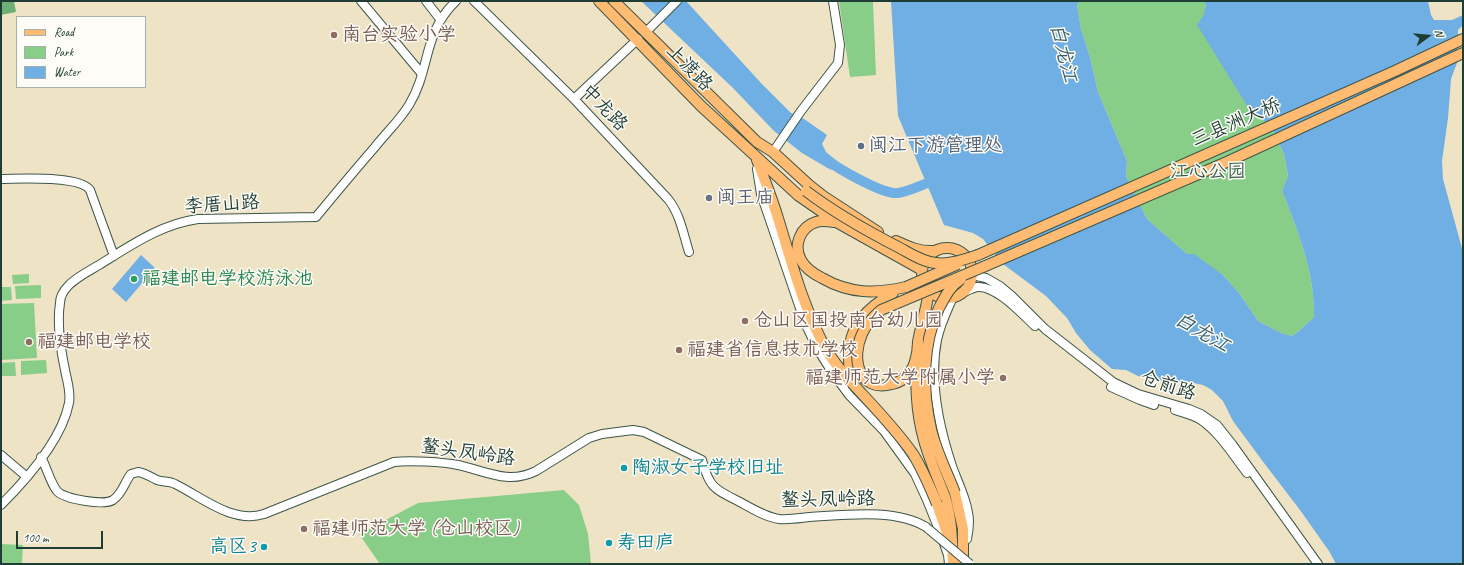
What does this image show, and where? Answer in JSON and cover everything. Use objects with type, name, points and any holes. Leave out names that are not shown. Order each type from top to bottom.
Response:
[{"type":"main road","name":"上渡路","points":[[599,1],[642,36],[757,142],[776,149],[809,185],[884,236],[912,249],[924,252],[934,251]]},
{"type":"main road","name":"上渡路","points":[[614,1],[701,106],[799,196],[838,222],[922,270]]},
{"type":"main road","name":"三县洲大桥","points":[[978,255],[1359,87],[1463,39]]},
{"type":"main road","name":"三县洲大桥","points":[[984,267],[1229,161],[1463,53]]},
{"type":"main road","points":[[757,142],[806,192],[862,229],[918,258],[938,263],[956,262],[978,255]]},
{"type":"main road","points":[[755,157],[772,200],[790,257],[815,327],[827,350],[839,368],[896,432],[913,455],[928,481],[946,497]]},
{"type":"main road","points":[[838,222],[822,220],[815,222],[802,232],[799,240],[798,251],[801,260],[806,267],[815,274],[839,287],[856,291],[878,292],[906,287]]},
{"type":"main road","points":[[949,247],[957,249],[964,253],[969,260],[972,267],[972,275],[970,284],[962,293],[946,298],[932,292],[925,284],[922,270],[928,256],[934,251],[949,247]]},
{"type":"main road","points":[[852,383],[849,358],[850,340],[854,329],[863,314],[873,305],[893,293],[978,255]]},
{"type":"main road","points":[[932,292],[924,330],[908,375],[901,381],[894,384],[880,386],[871,383],[861,373],[858,367],[857,351],[862,332],[868,323],[881,310],[984,267]]},
{"type":"main road","points":[[953,564],[952,529],[926,402],[925,370],[933,321],[946,295],[959,281],[984,267]]},
{"type":"main road","points":[[919,346],[917,392],[924,439],[946,497],[964,529],[964,564]]},
{"type":"street","points":[[361,1],[422,74]]},
{"type":"street","points":[[426,1],[440,19]]},
{"type":"street","name":"李厝山路","points":[[1,505],[27,477],[58,433],[68,407],[69,386],[62,347],[59,309],[61,296],[66,288],[71,283],[114,256],[154,233],[175,224],[191,220],[316,217],[404,113],[415,94],[422,74],[429,43],[440,19],[456,1]]},
{"type":"street","name":"中龙路","points":[[474,1],[574,99],[673,205],[679,216],[689,252]]},
{"type":"street","points":[[574,99],[642,36],[677,1]]},
{"type":"street","points":[[776,149],[801,111],[838,63],[840,45],[833,1]]},
{"type":"street","points":[[755,157],[761,194],[805,323],[817,348],[830,369],[849,395],[884,431],[910,467],[927,500],[946,548],[949,564]]},
{"type":"street","points":[[1,179],[61,180],[87,186],[90,190],[114,256]]},
{"type":"street","name":"仓前路","points":[[972,275],[986,278],[1000,286],[1046,329],[1113,382],[1138,394],[1190,408],[1212,421],[1222,430],[1318,564]]},
{"type":"street","name":"仓前路","points":[[962,293],[978,287],[995,292],[1112,388],[1140,400],[1188,414],[1201,420],[1217,434],[1227,446],[1313,564]]},
{"type":"street","points":[[953,297],[937,340],[934,366],[936,400],[948,452],[963,496],[969,521],[964,564]]},
{"type":"street","name":"鳌头凤岭路","points":[[41,457],[55,488],[64,496],[86,502],[110,502],[121,492],[131,474],[138,472],[160,481],[174,483],[219,508],[234,513],[253,516],[264,514],[394,462],[453,464],[501,477],[517,477],[536,471],[589,438],[602,434],[637,430],[702,460],[707,478],[714,488],[772,518],[786,519],[871,514],[906,519],[926,527],[970,564]]},
{"type":"street","points":[[910,467],[948,452]]},
{"type":"street","points":[[1,455],[27,477]]},
{"type":"green space","points":[[1,1],[14,1],[16,12],[1,15]]},
{"type":"green space","points":[[839,1],[873,1],[876,75],[850,77]]},
{"type":"green space","name":"江心公园","points":[[1080,1],[1203,1],[1206,5],[1203,17],[1272,128],[1284,154],[1288,177],[1282,191],[1294,221],[1309,269],[1314,301],[1314,317],[1292,336],[1281,333],[1258,321],[1239,293],[1223,275],[1187,254],[1147,219],[1126,176],[1127,161],[1098,92],[1090,57],[1081,29],[1077,5]]},
{"type":"green space","points":[[29,274],[29,283],[13,284],[12,275]]},
{"type":"green space","points":[[41,285],[41,298],[16,299],[15,286]]},
{"type":"green space","points":[[1,287],[11,287],[12,300],[1,301]]},
{"type":"green space","points":[[34,303],[37,358],[1,360],[1,304]]},
{"type":"green space","points":[[46,360],[47,373],[21,375],[21,361]]},
{"type":"green space","points":[[15,362],[16,376],[1,376],[1,363]]},
{"type":"green space","points":[[564,490],[579,505],[588,534],[591,564],[380,564],[359,534],[418,503]]},
{"type":"green space","points":[[1,544],[23,545],[22,564],[1,564]]},
{"type":"water","points":[[641,1],[686,1],[761,83],[791,113],[804,119],[827,135],[822,144],[826,152],[837,161],[831,170],[802,153],[774,131],[733,88]]},
{"type":"water","name":"白龙江","points":[[891,1],[1080,1],[1077,5],[1081,29],[1090,57],[1098,92],[1127,161],[1126,176],[1147,219],[1187,254],[1194,254],[1223,275],[1239,293],[1258,321],[1281,333],[1292,336],[1314,317],[1314,301],[1309,269],[1294,221],[1282,191],[1288,176],[1284,154],[1272,128],[1246,104],[1197,25],[1203,16],[1206,5],[1203,1],[1428,1],[1431,15],[1434,20],[1452,20],[1463,15],[1463,25],[1458,30],[1457,63],[1451,79],[1448,118],[1442,161],[1443,179],[1463,252],[1463,564],[1336,564],[1329,551],[1300,510],[1233,421],[1223,401],[1212,390],[1203,385],[1185,381],[1167,383],[1138,376],[1126,370],[1112,369],[1090,350],[1076,333],[1067,318],[1046,296],[1003,264],[983,239],[973,233],[944,225],[898,116]]},
{"type":"water","name":"福建邮电学校游泳池","points":[[141,255],[155,268],[126,302],[112,289]]},
{"type":"waterway","points":[[824,158],[860,180],[882,190],[891,192],[903,192],[939,179]]},
{"type":"place","name":"南台实验小学","points":[[334,35]]},
{"type":"place","name":"闽江下游管理处","points":[[861,146]]},
{"type":"place","name":"闽王庙","points":[[709,198]]},
{"type":"place","name":"福建邮电学校游泳池","points":[[134,279]]},
{"type":"place","name":"仓山区国投南台幼儿园","points":[[745,321]]},
{"type":"place","name":"福建邮电学校","points":[[29,342]]},
{"type":"place","name":"福建省信息技术学校","points":[[679,350]]},
{"type":"place","name":"福建师范大学附属小学","points":[[1003,378]]},
{"type":"place","name":"陶淑女子学校旧址","points":[[624,468]]},
{"type":"place","name":"福建师范大学 (仓山校区)","points":[[304,529]]},
{"type":"place","name":"寿田庐","points":[[609,543]]},
{"type":"place","name":"高区3","points":[[264,547]]}]
